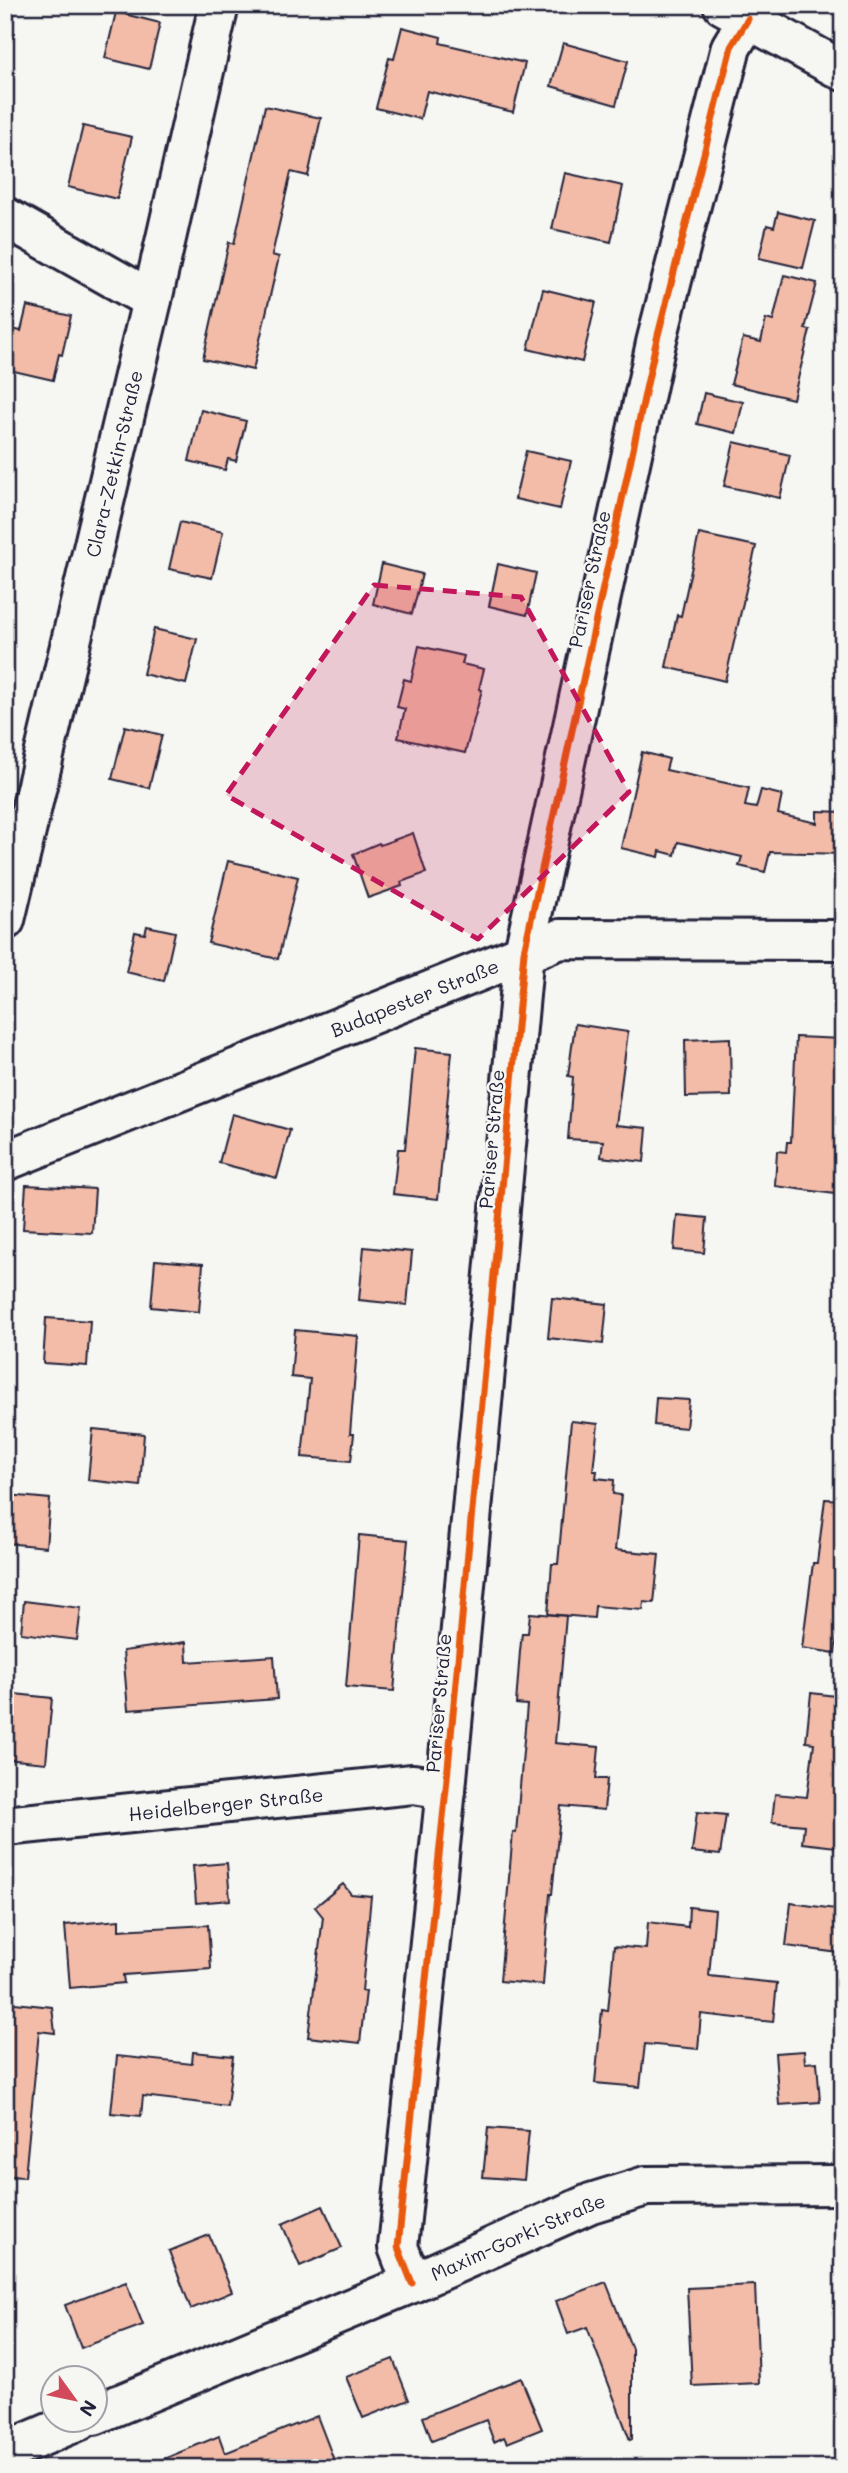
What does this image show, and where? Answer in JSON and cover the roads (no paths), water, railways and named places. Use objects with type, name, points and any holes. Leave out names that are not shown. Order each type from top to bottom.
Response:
[{"type":"street","name":"Clara-Zetkin-Straße","points":[[5,920],[219,5]]},
{"type":"street","points":[[735,12],[843,71]]},
{"type":"street","name":"Pariser Straße","points":[[412,2283],[398,2246],[446,1789],[524,952],[656,343],[732,47],[735,12]]},
{"type":"street","points":[[5,218],[152,300]]},
{"type":"street","name":"Budapester Straße","points":[[5,1161],[561,939],[843,940]]},
{"type":"street","name":"Heidelberger Straße","points":[[5,1826],[413,1784],[446,1789]]},
{"type":"street","name":"Maxim-Gorki-Straße","points":[[108,2408],[412,2283],[591,2203],[646,2186],[843,2185]]},
{"type":"street","points":[[5,2452],[47,2434]]}]
